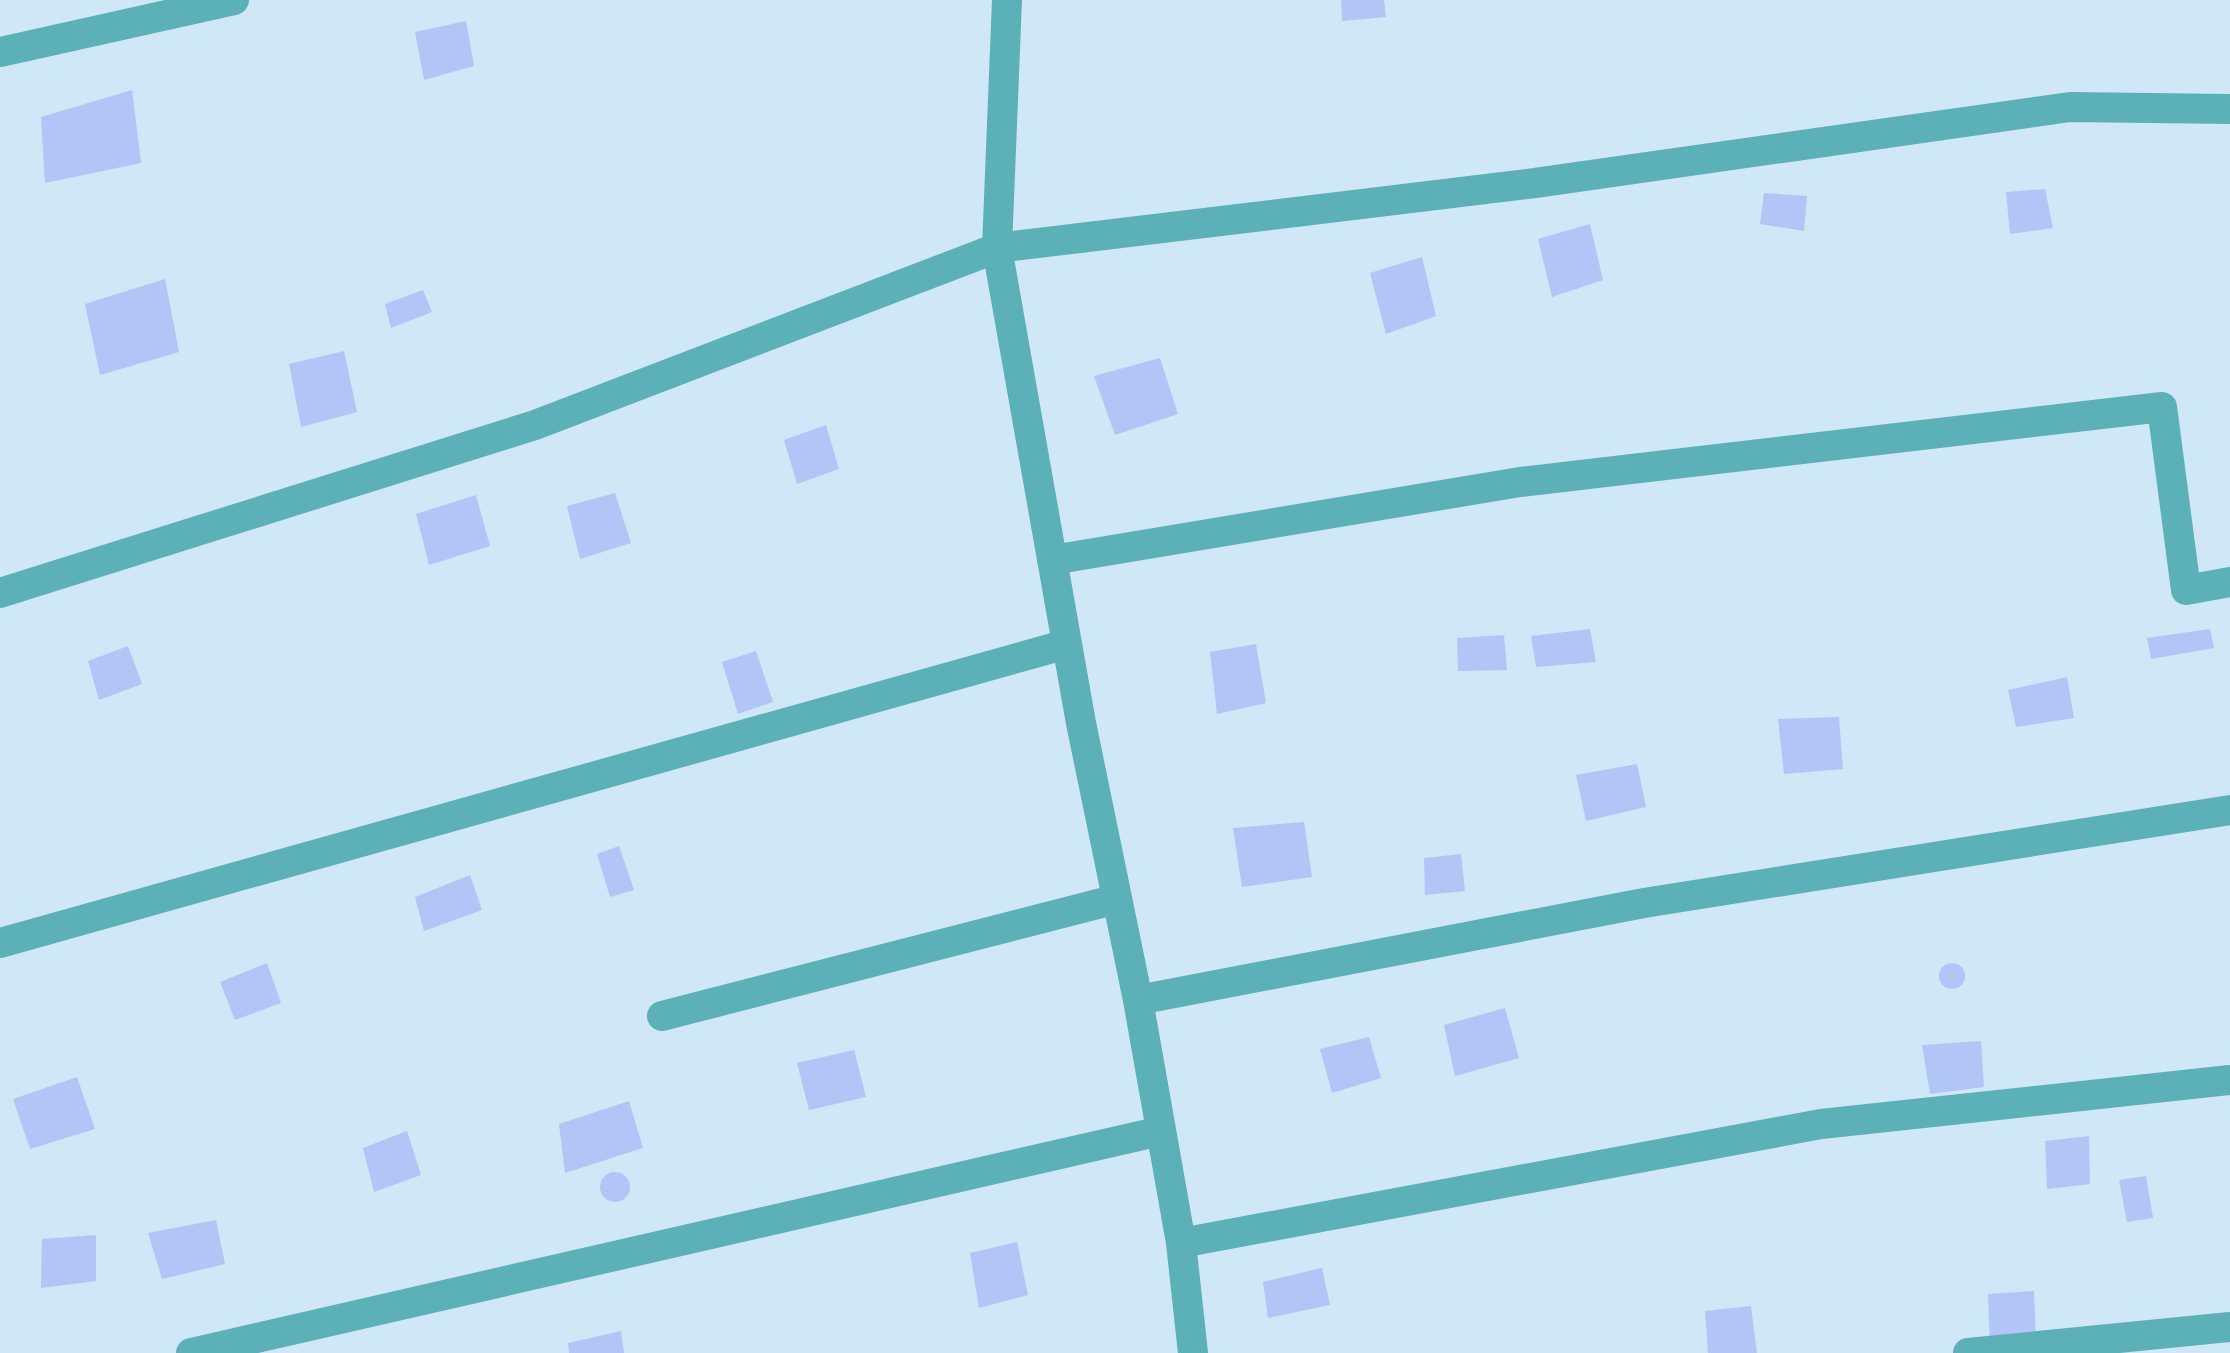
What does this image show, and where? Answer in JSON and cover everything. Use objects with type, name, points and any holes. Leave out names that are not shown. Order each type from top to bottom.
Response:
[{"type":"street","points":[[0,52],[234,0]]},
{"type":"street","points":[[1007,0],[996,248],[1067,644],[1138,1000],[1181,1243],[1193,1353]]},
{"type":"street","points":[[0,593],[535,425],[996,248],[1535,183],[2070,107],[2230,109]]},
{"type":"street","points":[[1052,560],[1520,482],[2162,407],[2186,590],[2230,582]]},
{"type":"street","points":[[0,943],[1067,644]]},
{"type":"street","points":[[1138,1000],[1644,903],[2230,810]]},
{"type":"street","points":[[662,1016],[1117,899]]},
{"type":"street","points":[[1181,1243],[1821,1125],[2230,1080]]},
{"type":"street","points":[[191,1353],[1161,1131]]},
{"type":"street","points":[[1968,1353],[2230,1327]]},
{"type":"building","points":[[1341,0],[1384,0],[1386,17],[1342,21]]},
{"type":"building","points":[[466,21],[474,66],[424,80],[415,32]]},
{"type":"building","points":[[132,90],[141,163],[45,183],[41,117]]},
{"type":"building","points":[[2045,189],[2053,228],[2010,234],[2006,192]]},
{"type":"building","points":[[1764,193],[1807,196],[1804,231],[1760,224]]},
{"type":"building","points":[[1590,224],[1603,280],[1552,297],[1538,239]]},
{"type":"building","points":[[1422,257],[1436,316],[1386,334],[1370,273]]},
{"type":"building","points":[[165,279],[179,352],[100,375],[85,304]]},
{"type":"building","points":[[423,290],[432,312],[391,328],[385,304]]},
{"type":"building","points":[[344,351],[357,412],[301,427],[289,364]]},
{"type":"building","points":[[1160,358],[1178,414],[1115,435],[1094,376]]},
{"type":"building","points":[[826,425],[839,469],[797,484],[784,440]]},
{"type":"building","points":[[615,493],[631,543],[580,559],[567,506]]},
{"type":"building","points":[[476,495],[490,546],[429,565],[416,514]]},
{"type":"building","points":[[1590,629],[1596,662],[1536,667],[1531,636]]},
{"type":"building","points":[[2210,629],[2214,648],[2151,659],[2147,638]]},
{"type":"building","points":[[1504,635],[1507,670],[1458,671],[1457,638]]},
{"type":"building","points":[[1256,644],[1266,703],[1217,714],[1210,652]]},
{"type":"building","points":[[128,646],[142,684],[99,700],[88,661]]},
{"type":"building","points":[[756,651],[773,702],[738,714],[722,662]]},
{"type":"building","points":[[2067,677],[2074,718],[2016,727],[2008,690]]},
{"type":"building","points":[[1839,717],[1843,769],[1784,774],[1778,719]]},
{"type":"building","points":[[1637,764],[1646,807],[1586,821],[1576,775]]},
{"type":"building","points":[[1304,822],[1312,877],[1242,887],[1233,828]]},
{"type":"building","points":[[619,846],[634,890],[610,897],[597,854]]},
{"type":"building","points":[[1461,854],[1465,891],[1425,895],[1424,858]]},
{"type":"building","points":[[470,875],[482,910],[424,931],[415,897]]},
{"type":"building","points":[[267,963],[281,1003],[235,1020],[220,982]]},
{"type":"building","points":[[1952,963],[1961,967],[1965,976],[1961,985],[1952,989],[1943,985],[1939,976],[1943,967]]},
{"type":"building","points":[[1505,1008],[1519,1058],[1455,1076],[1444,1025]]},
{"type":"building","points":[[1369,1037],[1381,1078],[1332,1093],[1320,1049]]},
{"type":"building","points":[[1981,1041],[1984,1087],[1930,1094],[1922,1045]]},
{"type":"building","points":[[854,1050],[866,1097],[809,1110],[797,1063]]},
{"type":"building","points":[[77,1077],[95,1129],[30,1149],[13,1099]]},
{"type":"building","points":[[629,1101],[643,1148],[565,1173],[559,1124]]},
{"type":"building","points":[[407,1131],[421,1175],[374,1192],[363,1148]]},
{"type":"building","points":[[2089,1136],[2090,1184],[2047,1189],[2045,1141]]},
{"type":"building","points":[[615,1172],[621,1173],[629,1181],[629,1193],[621,1201],[615,1202],[609,1201],[601,1193],[600,1187],[601,1181],[609,1173]]},
{"type":"building","points":[[2146,1176],[2153,1218],[2127,1222],[2119,1180]]},
{"type":"building","points":[[216,1220],[225,1264],[162,1279],[148,1233]]},
{"type":"building","points":[[96,1235],[96,1281],[41,1288],[42,1239]]},
{"type":"building","points":[[1017,1242],[1028,1295],[979,1308],[970,1253]]},
{"type":"building","points":[[1322,1268],[1330,1305],[1268,1318],[1263,1282]]},
{"type":"building","points":[[2034,1291],[2036,1342],[1990,1347],[1988,1294]]},
{"type":"building","points":[[1751,1306],[1757,1353],[1708,1353],[1705,1311]]},
{"type":"building","points":[[621,1331],[624,1353],[569,1353],[568,1343]]}]
